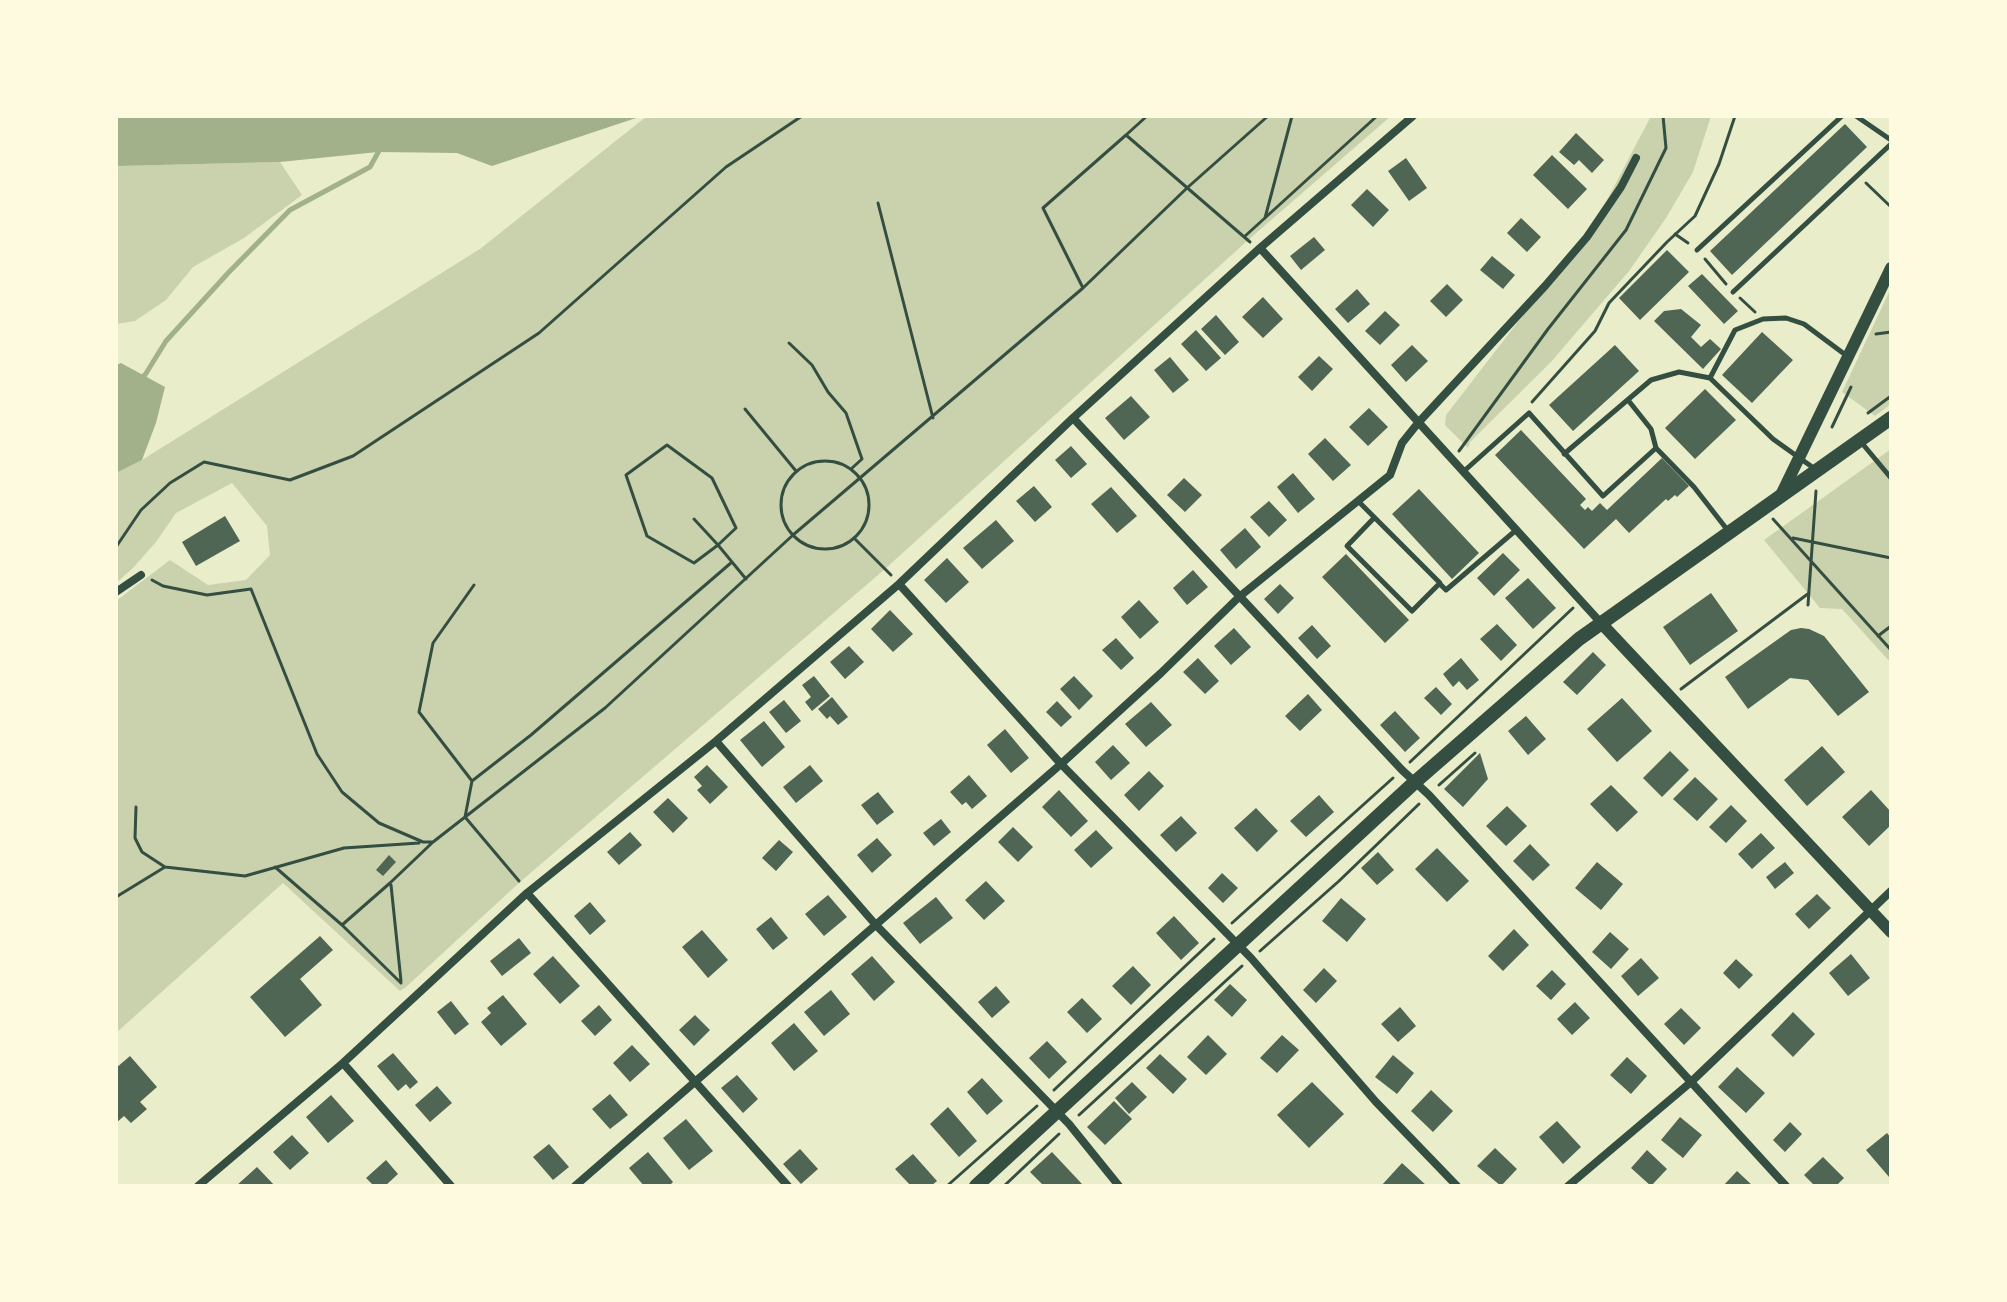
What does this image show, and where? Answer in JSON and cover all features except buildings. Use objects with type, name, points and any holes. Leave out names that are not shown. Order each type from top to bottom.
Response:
[{"type":"main road","points":[[976,1186],[1415,782],[1601,623],[1891,418]]},
{"type":"street","points":[[198,1186],[343,1063],[527,893],[716,741],[899,584],[1073,418],[1260,248],[1413,116]]},
{"type":"street","points":[[575,1186],[1061,764],[1239,597],[1390,475],[1402,443],[1587,237],[1621,187],[1636,158]]},
{"type":"street","points":[[1260,248],[1515,531],[1891,932]]},
{"type":"street","points":[[1781,495],[1891,268]]},
{"type":"street","points":[[1073,418],[1415,782],[1786,1186]]},
{"type":"street","points":[[116,592],[141,575]]},
{"type":"street","points":[[899,584],[1061,764],[1238,945],[1376,1102],[1457,1186]]},
{"type":"street","points":[[716,741],[875,924],[1069,1124],[1119,1186]]},
{"type":"street","points":[[1568,1186],[1691,1082],[1891,891]]},
{"type":"street","points":[[527,893],[788,1186]]},
{"type":"street","points":[[343,1063],[451,1186]]},
{"type":"lane","points":[[1697,250],[1842,116]]},
{"type":"lane","points":[[1733,292],[1891,142],[1856,116]]},
{"type":"lane","points":[[1710,378],[1735,330],[1763,319],[1786,318],[1804,324],[1848,356]]},
{"type":"lane","points":[[1564,454],[1651,380],[1679,372],[1710,378],[1773,439],[1817,471]]},
{"type":"lane","points":[[1628,400],[1651,429],[1656,448],[1694,487],[1729,532]]},
{"type":"lane","points":[[1463,473],[1529,413],[1603,496],[1656,448]]},
{"type":"lane","points":[[1859,440],[1891,478]]},
{"type":"lane","points":[[1358,501],[1446,590],[1515,531]]},
{"type":"lane","points":[[1374,518],[1347,546],[1357,557],[1412,611],[1440,583]]},
{"type":"path","points":[[116,547],[141,510],[170,483],[204,462],[290,480],[353,456],[539,333],[726,167],[802,116]]},
{"type":"path","points":[[1083,288],[1043,208],[1147,116]]},
{"type":"path","points":[[342,925],[433,842],[605,708],[859,477],[933,418],[1083,288],[1187,188],[1268,116]]},
{"type":"path","points":[[1265,218],[1292,116]]},
{"type":"path","points":[[1244,237],[1377,116]]},
{"type":"path","points":[[1452,461],[1548,329],[1626,230],[1666,148],[1663,116]]},
{"type":"path","points":[[1529,413],[1533,398],[1595,331],[1609,303],[1695,216],[1719,164],[1735,116]]},
{"type":"path","points":[[1126,135],[1260,248]]},
{"type":"path","points":[[1858,175],[1891,207]]},
{"type":"path","points":[[878,203],[933,418]]},
{"type":"path","points":[[1675,234],[1697,250],[1733,292],[1763,319]]},
{"type":"path","points":[[1872,334],[1891,332]]},
{"type":"path","points":[[789,343],[812,365],[828,392],[846,413],[862,459],[851,469]]},
{"type":"path","points":[[745,409],[796,471]]},
{"type":"path","points":[[667,445],[712,478],[736,528],[718,545],[694,563],[647,536],[626,475],[667,445]]},
{"type":"path","points":[[838,462],[859,477],[866,489],[868,515],[854,538],[830,549],[816,548],[793,535],[785,524],[781,510],[782,495],[796,471],[809,464],[838,462]]},
{"type":"path","points":[[1808,605],[1817,471]]},
{"type":"path","points":[[1763,508],[1891,650]]},
{"type":"path","points":[[694,519],[746,579]]},
{"type":"path","points":[[1790,537],[1891,558]]},
{"type":"path","points":[[854,538],[899,584]]},
{"type":"path","points":[[465,817],[472,781],[531,735],[732,562]]},
{"type":"path","points":[[141,575],[163,586],[207,595],[251,589],[317,754],[342,792],[379,823],[423,842]]},
{"type":"path","points":[[472,781],[419,712],[433,643],[474,585]]},
{"type":"path","points":[[1671,697],[1809,593]]},
{"type":"path","points":[[947,1186],[1044,1100],[1581,602]]},
{"type":"path","points":[[1878,636],[1891,626]]},
{"type":"path","points":[[136,807],[135,838],[142,852],[165,867],[245,876],[344,848],[433,842]]},
{"type":"path","points":[[465,817],[527,893]]},
{"type":"path","points":[[116,897],[165,867]]},
{"type":"path","points":[[275,867],[342,925],[414,996]]},
{"type":"path","points":[[390,883],[401,983]]},
{"type":"shaded area","points":[[116,116],[642,116],[492,166],[457,153],[378,152],[280,162],[116,166]]},
{"type":"shaded area","points":[[647,116],[1391,116],[1247,241],[885,569],[520,882],[406,987],[400,991],[283,883],[116,1033],[116,601],[170,560],[208,585],[246,580],[270,555],[267,526],[232,483],[176,513],[156,542],[116,583],[116,473],[142,460],[480,249]]},
{"type":"shaded area","points":[[1651,116],[1711,116],[1693,172],[1629,271],[1551,362],[1470,442],[1468,448],[1445,425],[1446,415],[1596,221]]},
{"type":"shaded area","points":[[280,162],[302,195],[244,238],[193,267],[166,300],[135,321],[116,324],[116,166]]},
{"type":"shaded area","points":[[1891,288],[1891,404],[1875,416],[1842,392]]},
{"type":"shaded area","points":[[121,363],[165,387],[142,460],[116,473],[116,365]]},
{"type":"shaded area","points":[[1891,449],[1891,663],[1842,609],[1820,608],[1764,540]]},
{"type":"waterway","points":[[140,378],[166,341],[290,210],[370,167],[380,149]]}]
